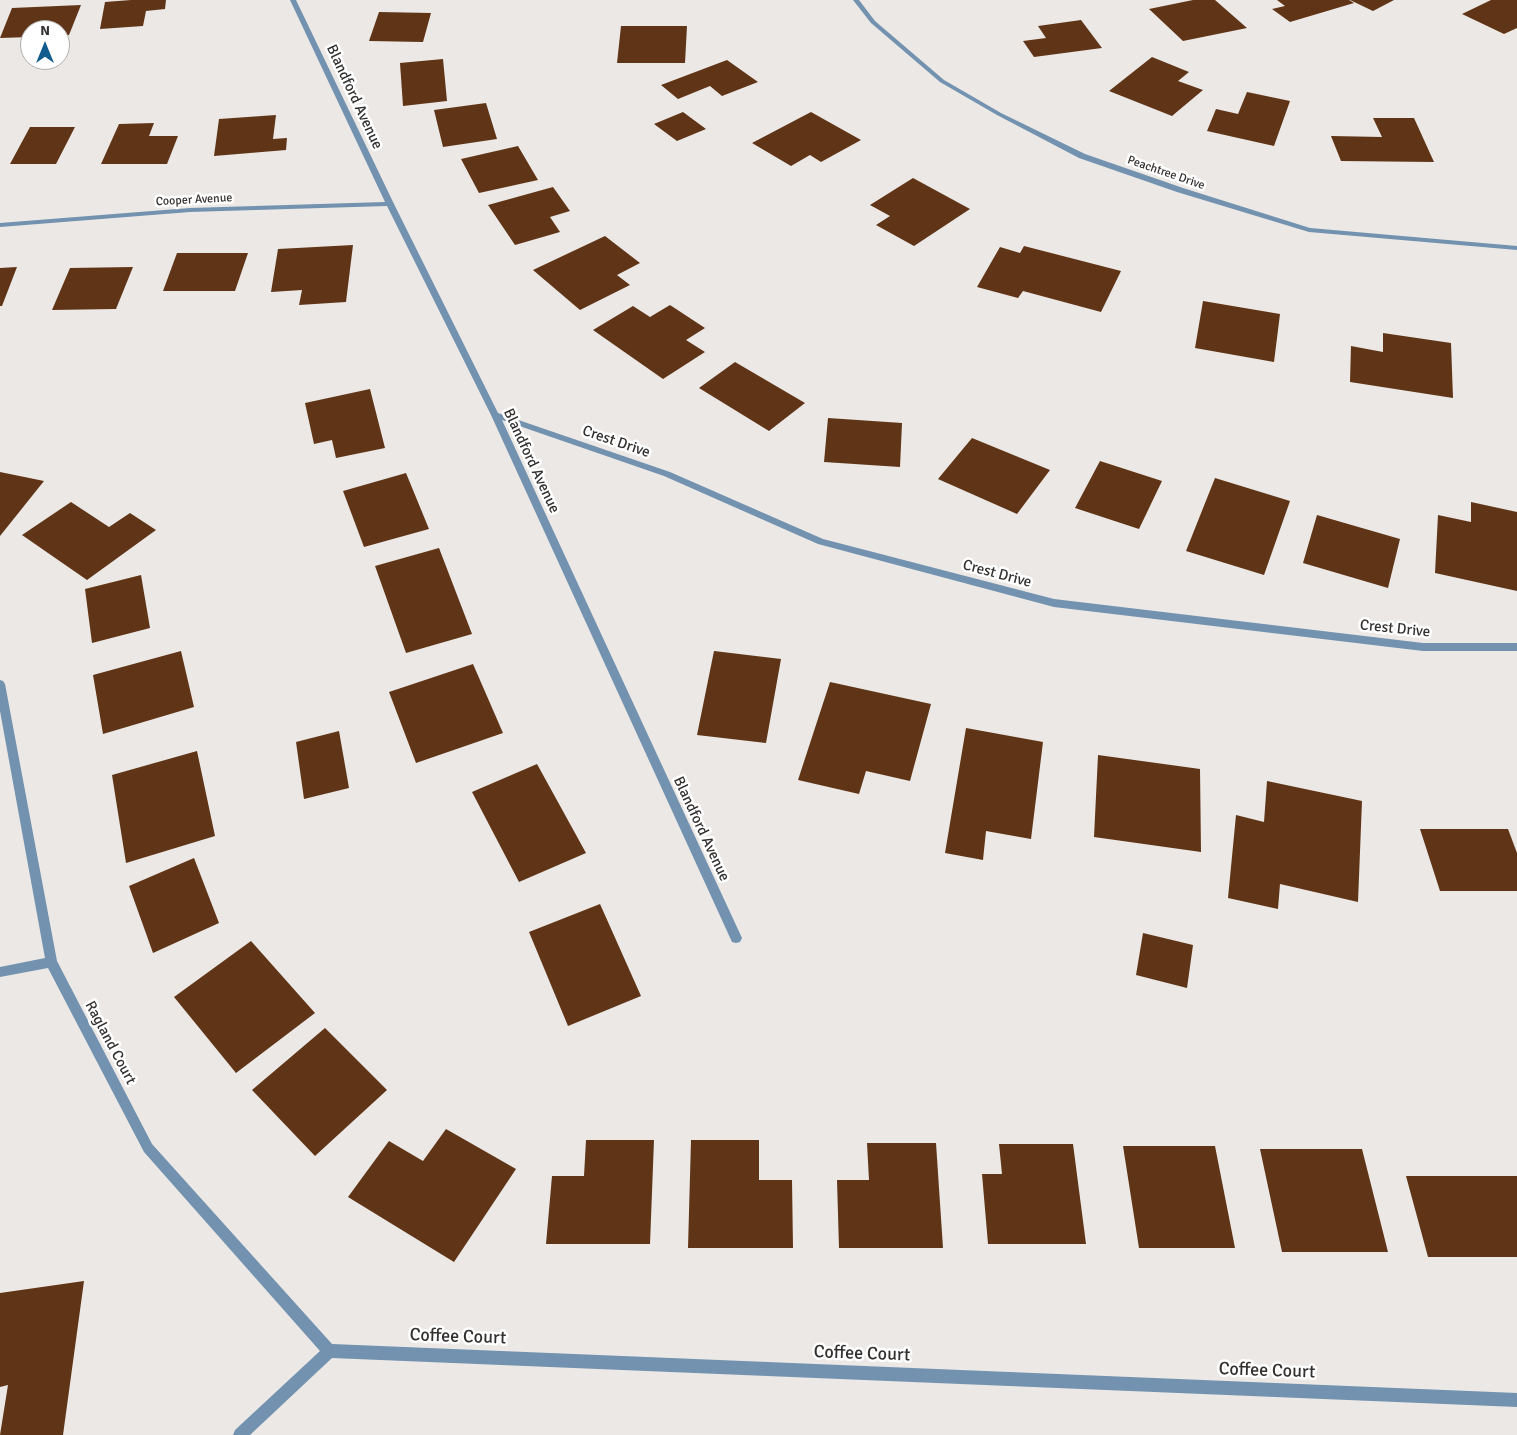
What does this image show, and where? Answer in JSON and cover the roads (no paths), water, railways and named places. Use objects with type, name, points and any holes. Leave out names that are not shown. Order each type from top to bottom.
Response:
[{"type":"street","name":"Blandford Avenue","points":[[294,0],[390,204],[495,415],[736,938]]},
{"type":"street","name":"Peachtree Drive","points":[[856,0],[873,22],[942,81],[998,114],[1082,156],[1180,190],[1309,230],[1517,248]]},
{"type":"street","name":"Cooper Avenue","points":[[0,225],[190,210],[390,204]]},
{"type":"street","name":"Crest Drive","points":[[495,415],[667,474],[821,542],[1054,603],[1423,647],[1517,647]]},
{"type":"street","name":"Ragland Court","points":[[0,684],[51,962],[148,1148],[329,1350]]},
{"type":"street","points":[[0,972],[51,962]]},
{"type":"street","points":[[240,1435],[329,1350]]},
{"type":"street","name":"Coffee Court","points":[[329,1350],[1517,1400]]}]
